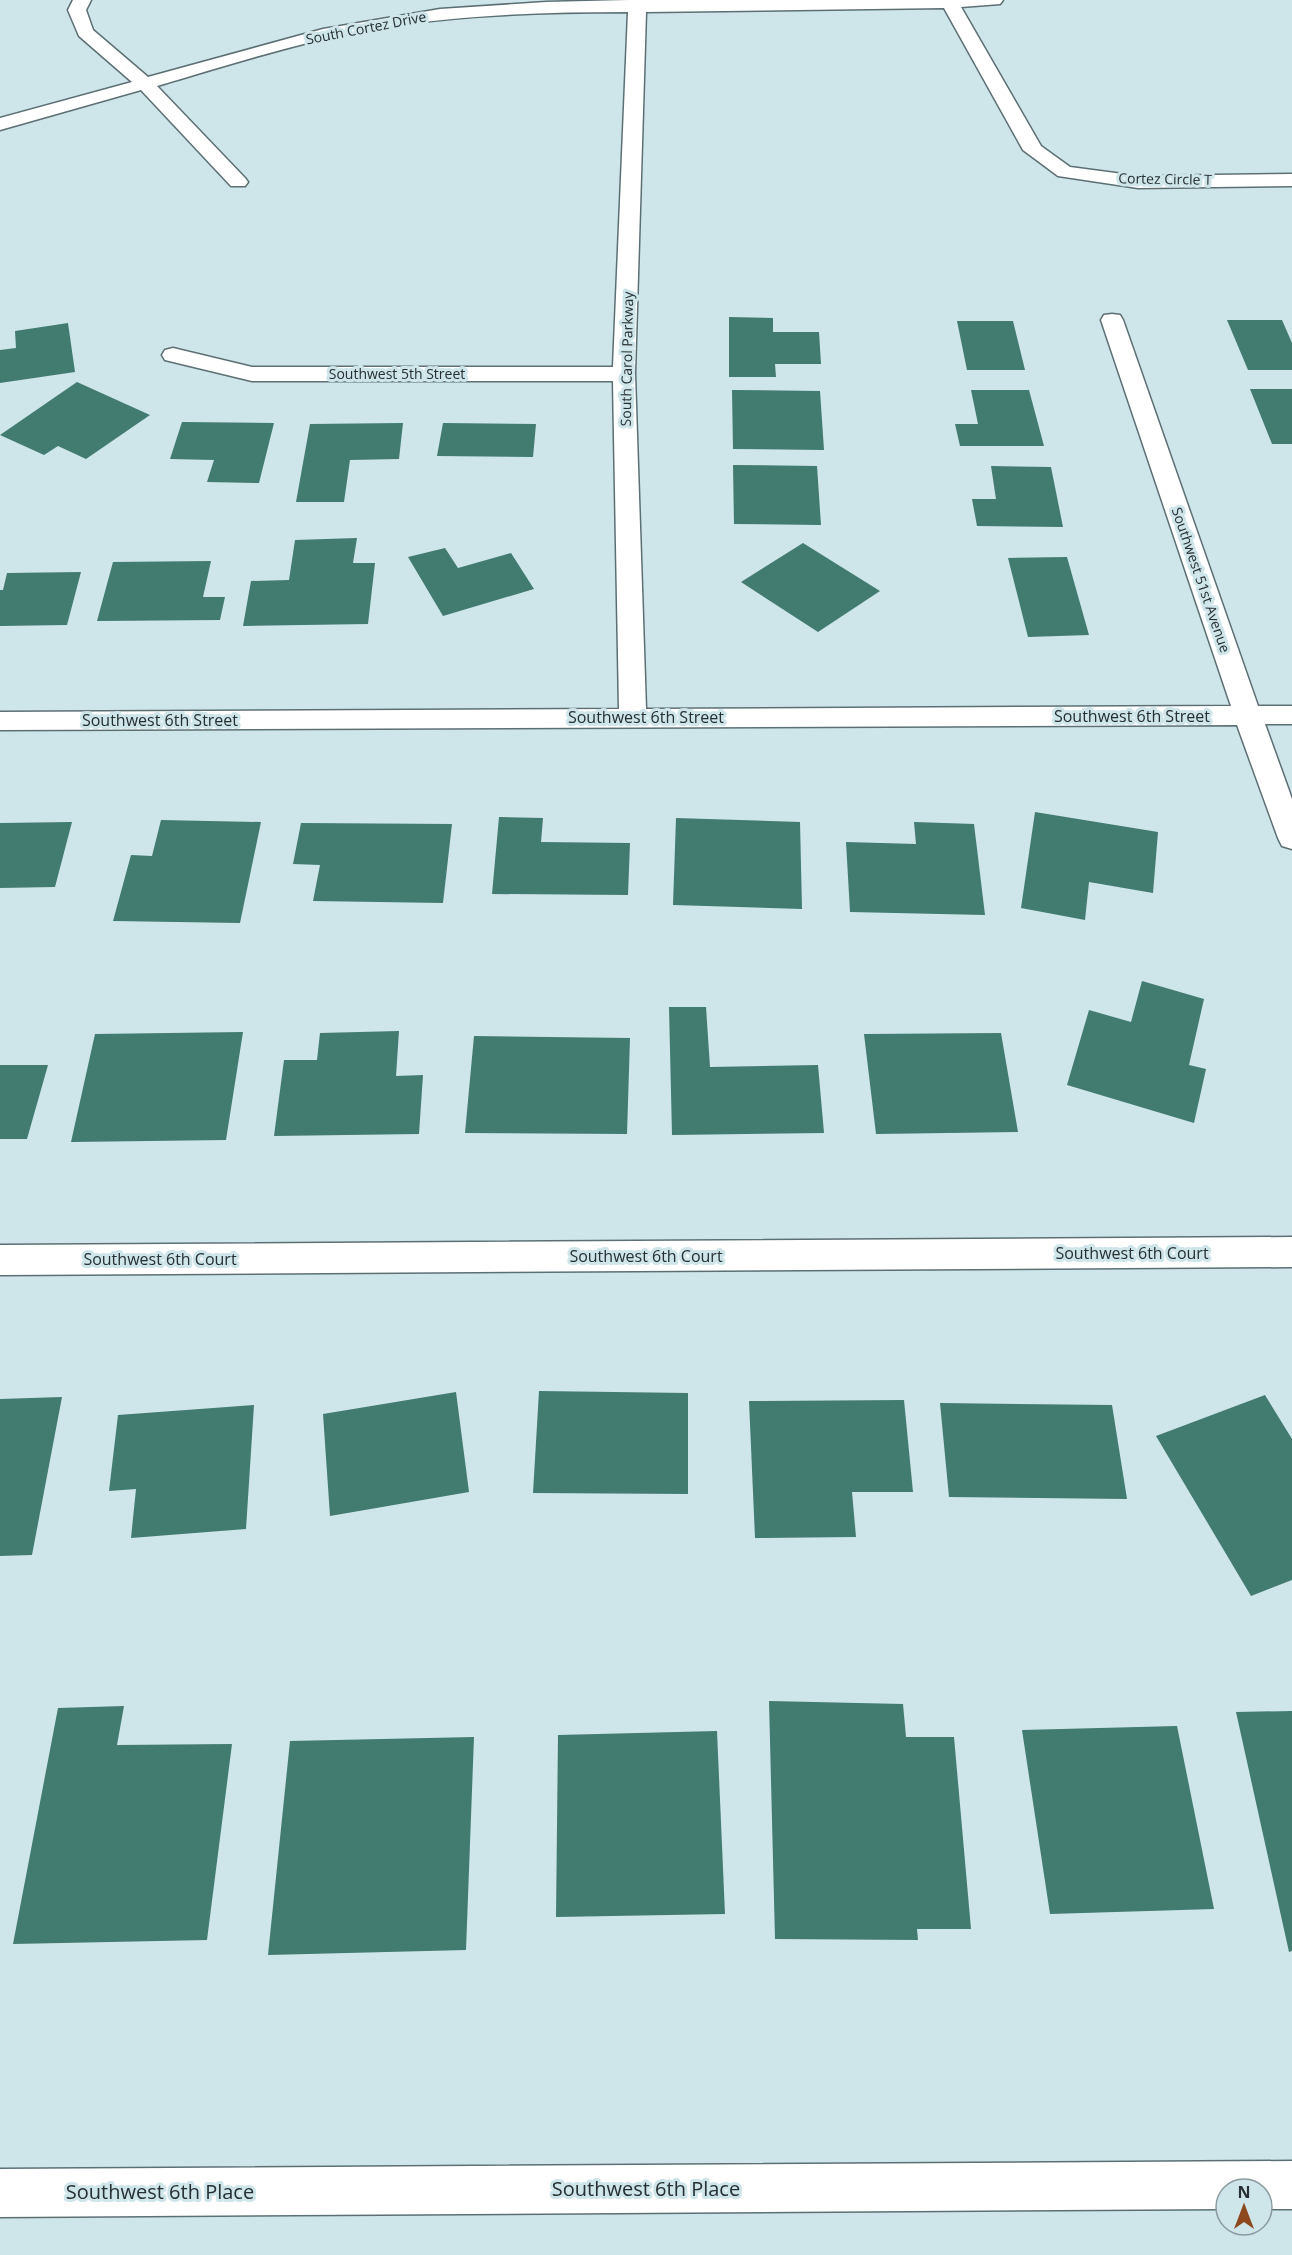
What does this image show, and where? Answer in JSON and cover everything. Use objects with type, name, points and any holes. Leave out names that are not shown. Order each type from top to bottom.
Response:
[{"type":"street","points":[[82,0],[77,10],[84,32],[144,83],[238,182]]},
{"type":"street","name":"South Cortez Drive","points":[[0,123],[323,34],[393,20],[499,9],[637,3],[951,5],[994,0]]},
{"type":"street","name":"South Carol Parkway","points":[[633,717],[624,374],[637,3]]},
{"type":"street","name":"Cortez Circle T","points":[[951,5],[1033,150],[1065,172],[1138,182],[1292,180]]},
{"type":"street","name":"Southwest 51st Avenue","points":[[1112,320],[1292,838]]},
{"type":"street","name":"Southwest 5th Street","points":[[173,356],[252,374],[624,374]]},
{"type":"street","name":"Southwest 6th Street","points":[[0,721],[1292,716]]},
{"type":"street","name":"Southwest 6th Court","points":[[0,1260],[1292,1252]]},
{"type":"street","name":"Southwest 6th Place","points":[[0,2193],[1292,2185]]},
{"type":"building","points":[[729,317],[773,318],[773,332],[819,332],[821,364],[775,364],[776,377],[729,377]]},
{"type":"building","points":[[1227,320],[1282,320],[1292,343],[1292,370],[1248,370]]},
{"type":"building","points":[[957,321],[1013,321],[1025,370],[967,370]]},
{"type":"building","points":[[68,323],[75,372],[0,383],[0,350],[16,348],[15,331]]},
{"type":"building","points":[[77,382],[150,415],[86,459],[58,446],[44,455],[0,435]]},
{"type":"building","points":[[1250,389],[1292,389],[1292,444],[1272,444]]},
{"type":"building","points":[[732,390],[820,391],[824,450],[733,449]]},
{"type":"building","points":[[971,390],[1029,390],[1044,446],[960,446],[955,424],[978,424]]},
{"type":"building","points":[[182,422],[274,423],[259,483],[207,482],[214,460],[170,459]]},
{"type":"building","points":[[403,423],[399,459],[350,460],[344,502],[296,502],[310,424]]},
{"type":"building","points":[[443,423],[536,424],[533,457],[437,456]]},
{"type":"building","points":[[733,465],[817,466],[821,525],[734,524]]},
{"type":"building","points":[[991,466],[1051,467],[1063,527],[977,526],[972,499],[996,499]]},
{"type":"building","points":[[357,538],[353,563],[375,563],[368,624],[243,626],[251,581],[289,580],[295,540]]},
{"type":"building","points":[[803,543],[880,591],[818,632],[741,582]]},
{"type":"building","points":[[445,548],[458,568],[511,553],[534,589],[443,616],[408,557]]},
{"type":"building","points":[[1067,557],[1089,635],[1028,637],[1008,558]]},
{"type":"building","points":[[211,561],[203,597],[225,597],[220,620],[97,621],[113,562]]},
{"type":"building","points":[[81,572],[67,625],[0,626],[0,590],[3,590],[7,573]]},
{"type":"building","points":[[1035,812],[1158,832],[1153,893],[1089,882],[1085,920],[1021,908]]},
{"type":"building","points":[[499,817],[543,818],[541,842],[630,843],[628,895],[492,894]]},
{"type":"building","points":[[676,818],[800,822],[802,909],[673,905]]},
{"type":"building","points":[[161,820],[261,822],[240,923],[113,921],[131,855],[152,856]]},
{"type":"building","points":[[72,822],[55,887],[0,888],[0,823]]},
{"type":"building","points":[[914,822],[974,824],[985,915],[850,912],[846,842],[916,844]]},
{"type":"building","points":[[301,823],[452,824],[443,903],[313,901],[320,865],[293,864]]},
{"type":"building","points":[[1142,981],[1204,999],[1189,1065],[1206,1069],[1194,1123],[1067,1085],[1089,1010],[1131,1022]]},
{"type":"building","points":[[669,1007],[706,1007],[710,1067],[818,1065],[824,1133],[672,1135]]},
{"type":"building","points":[[399,1031],[396,1076],[423,1075],[419,1134],[274,1136],[284,1060],[317,1060],[320,1033]]},
{"type":"building","points":[[243,1032],[226,1140],[71,1142],[95,1034]]},
{"type":"building","points":[[1001,1033],[1018,1132],[876,1134],[864,1034]]},
{"type":"building","points":[[474,1036],[630,1038],[627,1134],[465,1133]]},
{"type":"building","points":[[0,1065],[48,1065],[27,1139],[0,1139]]},
{"type":"building","points":[[539,1391],[688,1393],[688,1494],[533,1493]]},
{"type":"building","points":[[456,1392],[469,1492],[330,1516],[323,1414]]},
{"type":"building","points":[[1265,1395],[1292,1439],[1292,1580],[1251,1596],[1156,1436]]},
{"type":"building","points":[[62,1397],[32,1555],[0,1556],[0,1399]]},
{"type":"building","points":[[904,1400],[913,1492],[852,1492],[856,1537],[755,1538],[749,1401]]},
{"type":"building","points":[[940,1403],[1112,1405],[1127,1499],[949,1497]]},
{"type":"building","points":[[254,1405],[246,1529],[131,1538],[136,1489],[109,1491],[118,1415]]},
{"type":"building","points":[[769,1701],[903,1704],[906,1737],[954,1737],[971,1929],[917,1929],[918,1940],[775,1939]]},
{"type":"building","points":[[124,1706],[117,1745],[232,1744],[207,1940],[13,1944],[58,1708]]},
{"type":"building","points":[[1292,1711],[1292,1951],[1289,1952],[1236,1712]]},
{"type":"building","points":[[1177,1726],[1214,1909],[1050,1914],[1022,1730]]},
{"type":"building","points":[[717,1731],[725,1914],[556,1917],[558,1735]]},
{"type":"building","points":[[474,1737],[466,1950],[268,1955],[290,1741]]}]
